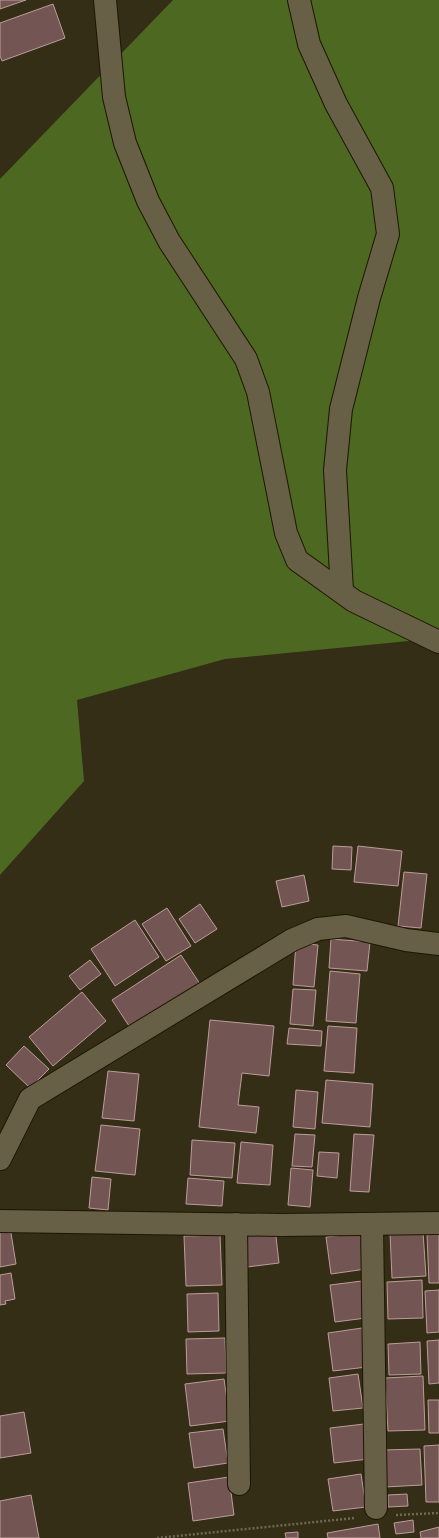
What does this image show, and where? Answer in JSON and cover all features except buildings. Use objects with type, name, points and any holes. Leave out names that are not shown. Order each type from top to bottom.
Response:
[{"type":"street","points":[[104,0],[114,97],[125,143],[148,201],[169,241],[246,359],[258,392],[286,533],[297,560],[354,601],[439,642]]},
{"type":"street","points":[[299,0],[309,44],[336,104],[382,188],[388,234],[369,298],[341,409],[335,470],[342,591]]},
{"type":"street","points":[[0,1158],[30,1099],[292,940],[318,929],[346,926],[406,940],[439,944]]},
{"type":"street","points":[[0,1221],[236,1224],[439,1223]]},
{"type":"street","points":[[236,1224],[239,1484]]},
{"type":"street","points":[[372,1224],[376,1513]]},
{"type":"path","points":[[157,1538],[376,1513],[439,1513]]},
{"type":"green space","points":[[173,0],[439,0],[439,638],[225,659],[77,700],[84,781],[0,875],[0,179]]}]
